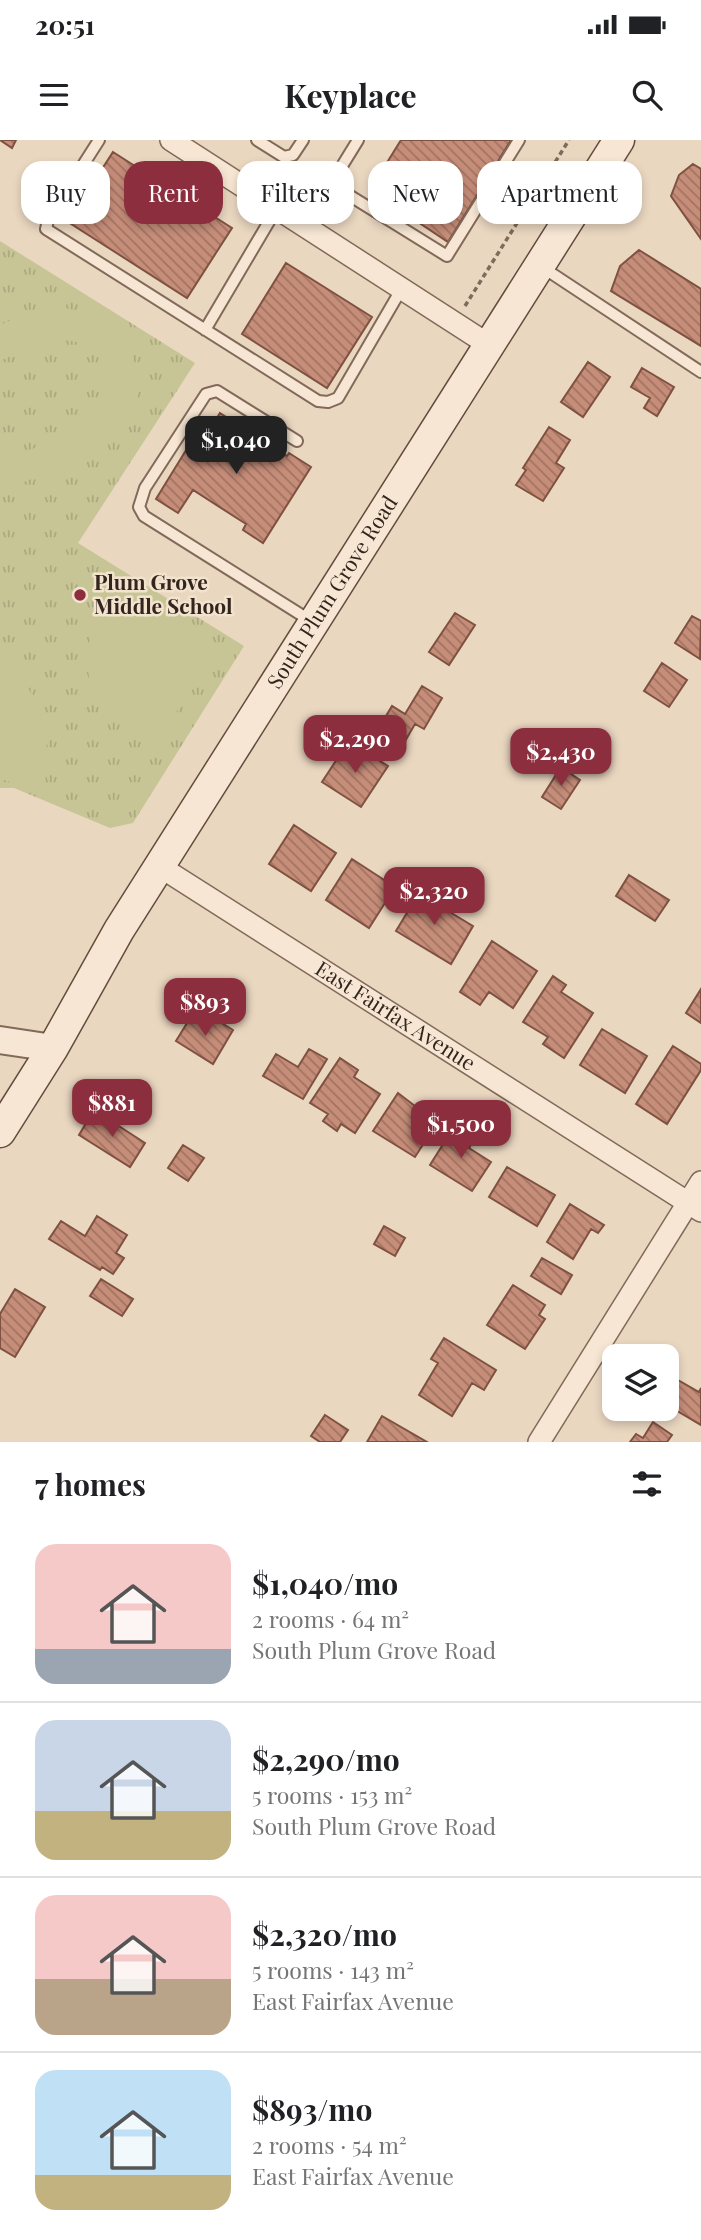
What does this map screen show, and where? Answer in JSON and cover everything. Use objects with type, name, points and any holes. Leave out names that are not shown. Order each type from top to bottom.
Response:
[{"type":"main road","name":"South Plum Grove Road","points":[[0,1132],[53,1048],[119,930],[619,140]]},
{"type":"street","points":[[171,140],[237,182]]},
{"type":"street","points":[[302,224],[489,345]]},
{"type":"street","name":"East Fairfax Avenue","points":[[159,866],[695,1207]]},
{"type":"street","points":[[0,1040],[53,1048]]},
{"type":"street","points":[[538,1442],[695,1207],[701,1182]]},
{"type":"lane","points":[[99,140],[48,220],[46,229],[318,401],[328,402],[338,398],[402,289]]},
{"type":"lane","points":[[257,140],[284,157],[293,155],[303,140]]},
{"type":"lane","points":[[345,161],[358,140]]},
{"type":"lane","points":[[354,198],[447,256],[519,140]]},
{"type":"lane","points":[[205,330],[268,224]]},
{"type":"lane","points":[[539,265],[701,372]]},
{"type":"lane","points":[[297,441],[217,391],[206,394],[145,488],[139,507],[144,516],[314,622]]},
{"type":"path","points":[[455,322],[569,140]]},
{"type":"green space","name":"Plum Grove Middle School","points":[[0,241],[195,363],[78,543],[244,646],[133,823],[110,828],[14,788],[0,788]]},
{"type":"green space","points":[[60,306],[102,320],[120,334],[135,363],[139,384],[136,403],[118,432],[94,451],[0,492],[0,461],[49,443],[84,425],[101,407],[105,396],[106,373],[94,352],[85,345],[72,341],[53,341],[0,361],[0,325],[36,309]]},
{"type":"green space","points":[[119,579],[209,634],[210,658],[162,735],[107,703],[95,691],[89,677],[88,647],[92,633],[104,604]]},
{"type":"green space","points":[[0,653],[29,689],[47,738],[45,792],[0,779]]},
{"type":"building","points":[[0,140],[16,140],[12,148]]},
{"type":"building","points":[[401,140],[511,140],[498,161],[477,161],[477,195],[463,218],[463,161],[388,161]]},
{"type":"building","points":[[113,152],[127,161],[124,161],[124,224],[223,222],[232,228],[187,298],[71,224],[110,224],[110,161],[107,161]]},
{"type":"building","points":[[693,164],[701,169],[701,239],[671,196],[679,175]]},
{"type":"building","points":[[421,224],[459,224],[448,242]]},
{"type":"building","points":[[639,250],[701,289],[701,346],[611,291],[620,266]]},
{"type":"building","points":[[286,263],[372,317],[327,388],[242,334]]},
{"type":"building","points":[[588,362],[610,377],[583,417],[561,402]]},
{"type":"building","points":[[642,368],[674,387],[657,416],[644,408],[650,398],[631,387]]},
{"type":"building","points":[[220,413],[287,456],[289,453],[311,467],[263,543],[243,530],[246,524],[193,490],[178,513],[156,499],[201,426],[209,431]]},
{"type":"building","points":[[549,427],[570,440],[556,463],[564,468],[543,501],[516,485],[526,470],[523,468]]},
{"type":"building","points":[[455,613],[475,625],[449,665],[429,652]]},
{"type":"building","points":[[692,616],[701,621],[700,659],[675,643]]},
{"type":"building","points":[[662,663],[687,680],[669,707],[644,691]]},
{"type":"building","points":[[422,686],[442,698],[424,729],[415,724],[401,748],[376,733],[392,706],[405,714]]},
{"type":"building","points":[[352,743],[388,766],[361,807],[322,782],[339,756],[342,758]]},
{"type":"building","points":[[561,767],[580,780],[561,809],[542,797]]},
{"type":"building","points":[[294,825],[336,853],[311,891],[269,864]]},
{"type":"building","points":[[352,859],[395,887],[369,928],[326,900]]},
{"type":"building","points":[[629,875],[669,900],[655,921],[616,896]]},
{"type":"building","points":[[422,888],[442,899],[438,905],[473,926],[451,964],[396,931]]},
{"type":"building","points":[[492,941],[537,971],[513,1008],[489,992],[480,1005],[460,992]]},
{"type":"building","points":[[553,976],[566,985],[561,992],[593,1013],[564,1058],[543,1044],[548,1037],[523,1022]]},
{"type":"building","points":[[701,989],[701,1023],[686,1013]]},
{"type":"building","points":[[192,1015],[207,1025],[212,1017],[233,1030],[213,1064],[176,1041]]},
{"type":"building","points":[[602,1029],[647,1056],[625,1093],[580,1065]]},
{"type":"building","points":[[673,1046],[701,1064],[701,1070],[667,1124],[636,1104]]},
{"type":"building","points":[[309,1049],[327,1059],[303,1099],[263,1076],[276,1054],[298,1067]]},
{"type":"building","points":[[340,1058],[358,1070],[354,1077],[380,1094],[355,1133],[341,1124],[337,1131],[323,1121],[328,1114],[310,1103]]},
{"type":"building","points":[[398,1093],[437,1123],[415,1157],[373,1131]]},
{"type":"building","points":[[94,1110],[145,1143],[130,1167],[79,1135]]},
{"type":"building","points":[[454,1127],[474,1140],[469,1148],[491,1162],[472,1191],[430,1165]]},
{"type":"building","points":[[183,1145],[204,1158],[188,1181],[168,1168]]},
{"type":"building","points":[[507,1167],[555,1195],[537,1226],[489,1197]]},
{"type":"building","points":[[570,1204],[604,1225],[598,1233],[591,1229],[573,1259],[547,1242]]},
{"type":"building","points":[[97,1216],[127,1235],[116,1253],[124,1258],[113,1274],[102,1267],[100,1270],[49,1239],[61,1221],[85,1236]]},
{"type":"building","points":[[384,1226],[405,1238],[395,1256],[374,1244]]},
{"type":"building","points":[[542,1258],[572,1275],[561,1294],[531,1276]]},
{"type":"building","points":[[101,1279],[133,1299],[122,1316],[90,1296]]},
{"type":"building","points":[[513,1285],[545,1305],[539,1315],[545,1319],[525,1349],[487,1325]]},
{"type":"building","points":[[15,1289],[45,1307],[15,1357],[0,1348],[0,1314]]},
{"type":"building","points":[[444,1338],[496,1370],[484,1390],[472,1383],[452,1416],[419,1395],[438,1363],[431,1359]]},
{"type":"building","points":[[679,1381],[699,1392],[701,1388],[701,1425],[679,1412]]},
{"type":"building","points":[[325,1415],[348,1430],[340,1442],[320,1442],[311,1436]]},
{"type":"building","points":[[382,1416],[427,1442],[367,1442]]},
{"type":"building","points":[[653,1422],[672,1435],[667,1442],[630,1442],[636,1434],[643,1438]]},
{"type":"place","name":"Plum Grove Middle School","points":[[80,595]]}]
